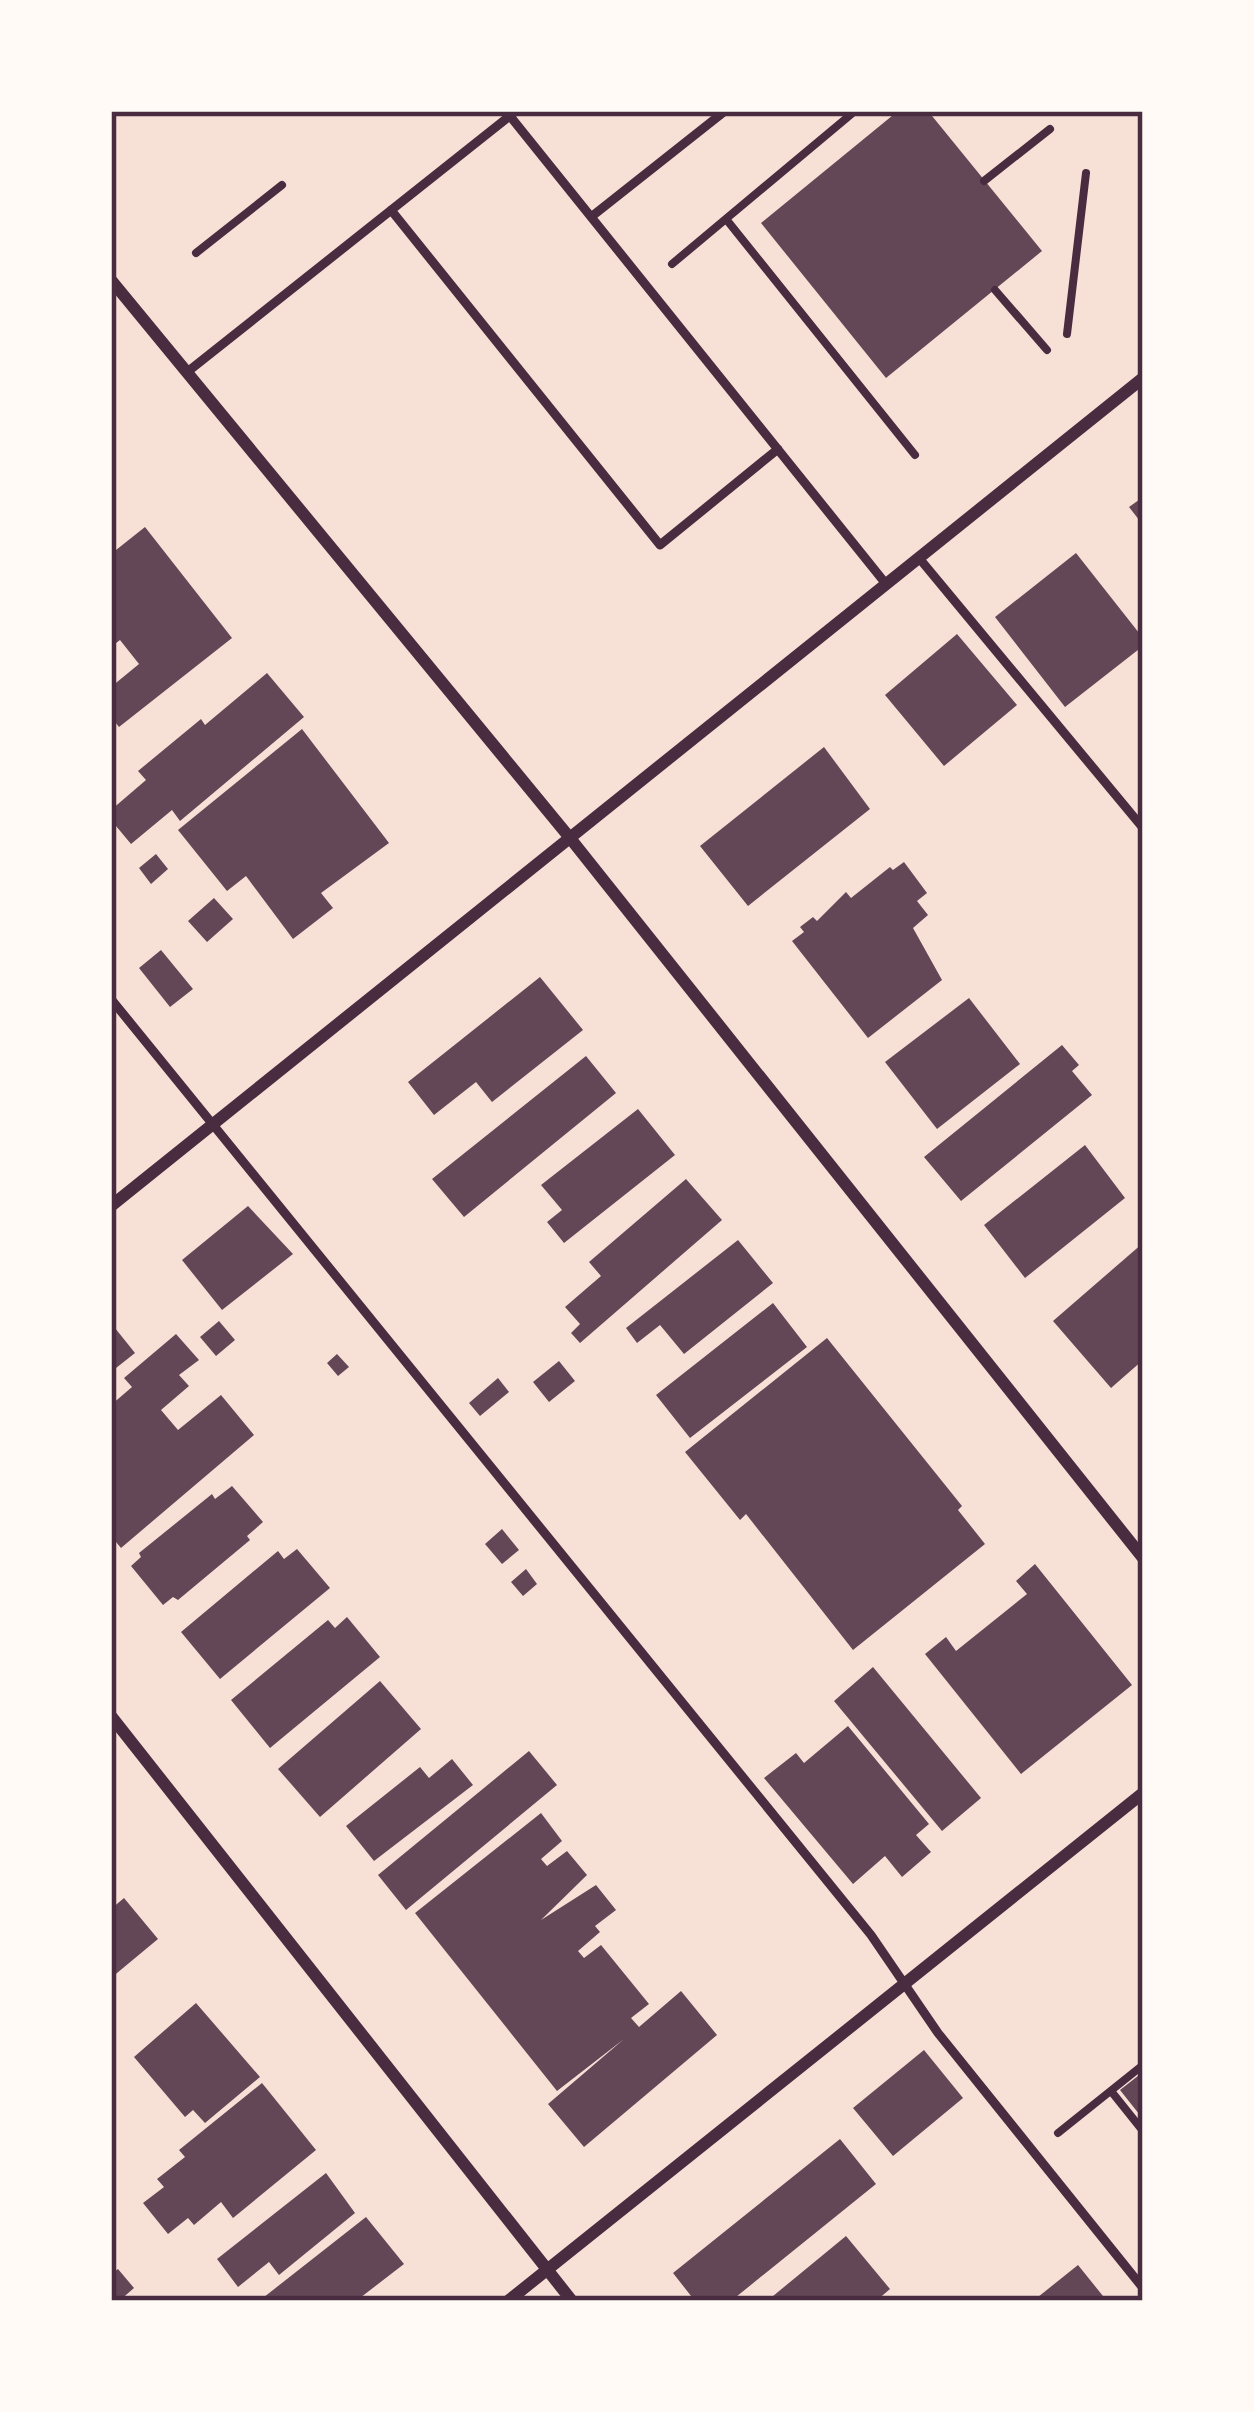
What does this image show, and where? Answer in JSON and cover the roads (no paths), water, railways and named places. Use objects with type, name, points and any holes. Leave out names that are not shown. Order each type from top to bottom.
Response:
[{"type":"street","points":[[111,280],[570,838],[1143,1558]]},
{"type":"street","points":[[111,1206],[1143,378]]},
{"type":"street","points":[[111,1716],[572,2301]]},
{"type":"street","points":[[508,2301],[1143,1793]]},
{"type":"lane","points":[[591,217],[724,111]]},
{"type":"lane","points":[[186,374],[513,113],[886,584]]},
{"type":"lane","points":[[391,210],[660,545],[778,449]]},
{"type":"lane","points":[[919,558],[1143,828]]},
{"type":"lane","points":[[111,999],[871,1935],[903,1983],[1143,2288]]}]
